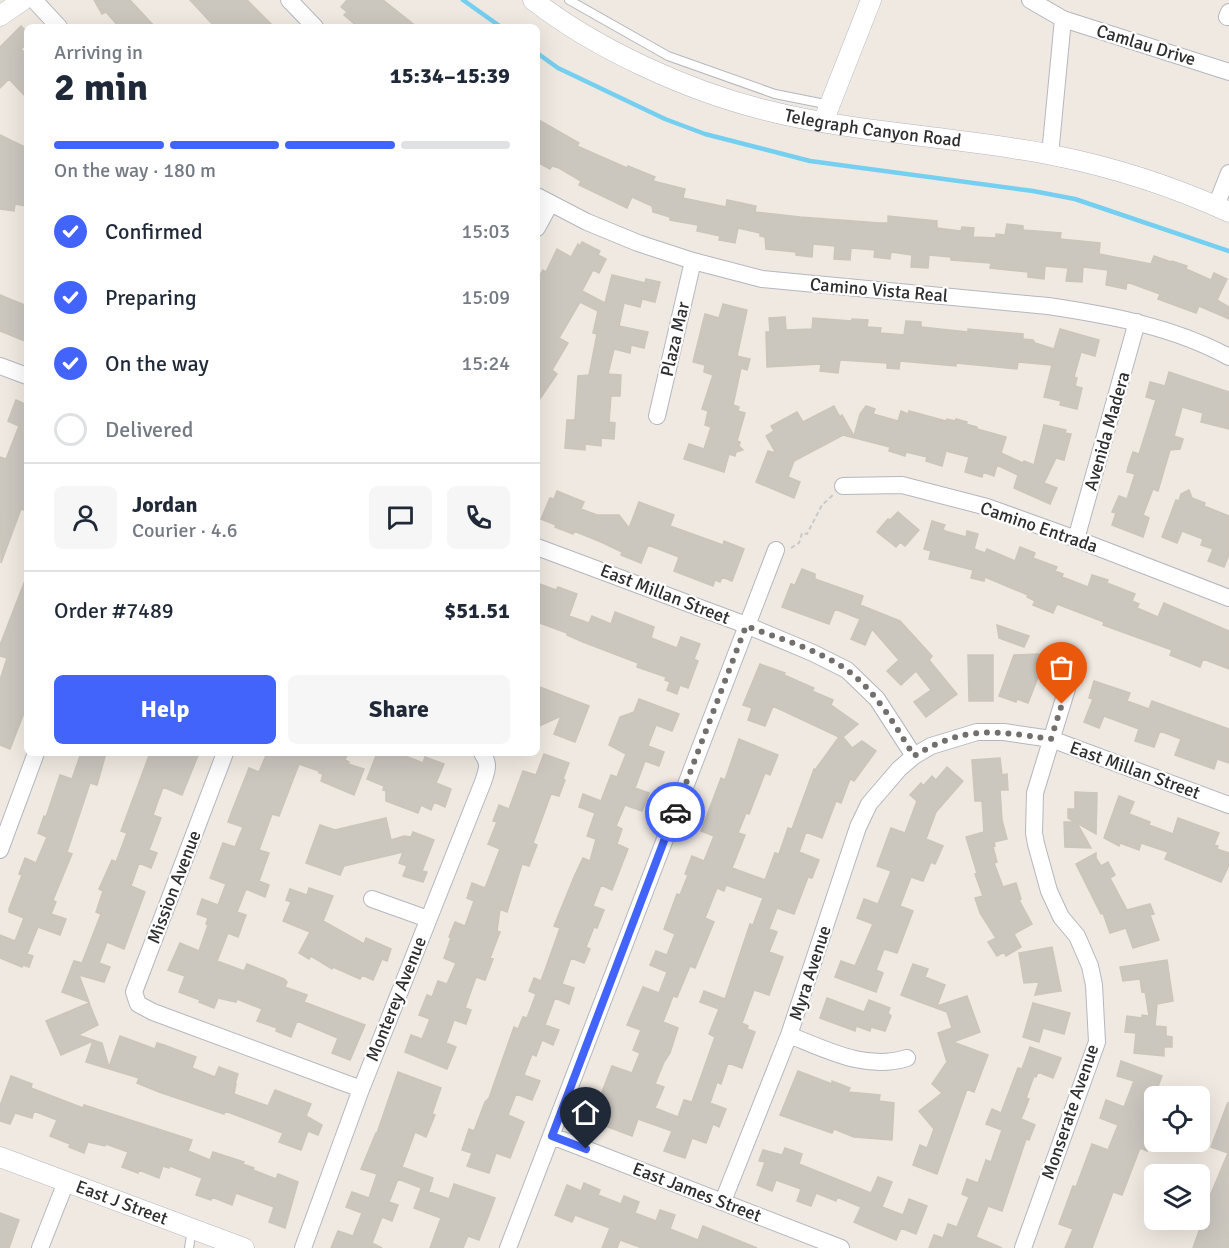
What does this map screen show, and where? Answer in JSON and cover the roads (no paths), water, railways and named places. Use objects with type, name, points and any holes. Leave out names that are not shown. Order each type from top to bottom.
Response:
[{"type":"street","points":[[0,16],[23,0]]},
{"type":"street","points":[[34,0],[56,24]]},
{"type":"street","points":[[290,0],[312,24]]},
{"type":"street","name":"Telegraph Canyon Road","points":[[533,0],[556,18],[628,58],[695,88],[764,110],[827,114],[1050,154],[1120,171],[1185,193],[1222,209]]},
{"type":"street","points":[[827,114],[870,0]]},
{"type":"street","name":"Camlau Drive","points":[[1030,0],[1063,19],[1229,72]]},
{"type":"street","points":[[1050,154],[1063,19]]},
{"type":"street","points":[[1222,209],[1229,173]]},
{"type":"street","points":[[540,216],[544,200]]},
{"type":"street","name":"Camino Vista Real","points":[[544,200],[586,222],[626,238],[693,261],[762,279],[1086,311],[1137,322],[1229,357]]},
{"type":"street","name":"Plaza Mar","points":[[657,416],[693,261]]},
{"type":"street","name":"Avenida Madera","points":[[1076,539],[1137,322]]},
{"type":"street","points":[[0,366],[24,375]]},
{"type":"street","name":"Camino Entrada","points":[[843,486],[902,485],[987,507],[1229,598]]},
{"type":"street","name":"East Millan Street","points":[[540,548],[746,626],[813,653],[847,670],[877,699],[914,756],[931,746],[977,732],[1004,732],[1051,739],[1229,805]]},
{"type":"street","points":[[508,1248],[776,550]]},
{"type":"street","name":"Monserate Avenue","points":[[1023,1248],[1096,1042],[1094,985],[1090,966],[1077,936],[1061,917],[1049,891],[1036,844],[1033,810],[1035,793],[1073,669]]},
{"type":"street","points":[[0,850],[35,756]]},
{"type":"street","name":"Mission Avenue","points":[[224,756],[134,992],[138,1004],[153,1012],[361,1089]]},
{"type":"street","name":"Monterey Avenue","points":[[303,1248],[361,1089],[488,766],[484,756]]},
{"type":"street","name":"Myra Avenue","points":[[723,1201],[789,1035],[858,827],[869,804],[899,769],[914,756]]},
{"type":"street","points":[[372,899],[428,919]]},
{"type":"street","points":[[789,1035],[852,1060],[895,1062],[907,1058]]},
{"type":"street","name":"East James Street","points":[[552,1136],[842,1248]]},
{"type":"street","name":"East J Street","points":[[0,1157],[66,1182],[190,1238],[244,1248]]},
{"type":"street","points":[[40,1248],[66,1182]]},
{"type":"lane","points":[[569,0],[668,56],[827,114]]},
{"type":"waterway","points":[[463,0],[497,24]]},
{"type":"waterway","points":[[540,55],[558,68],[665,119],[705,134],[810,161],[1033,191],[1075,199],[1229,251]]}]
